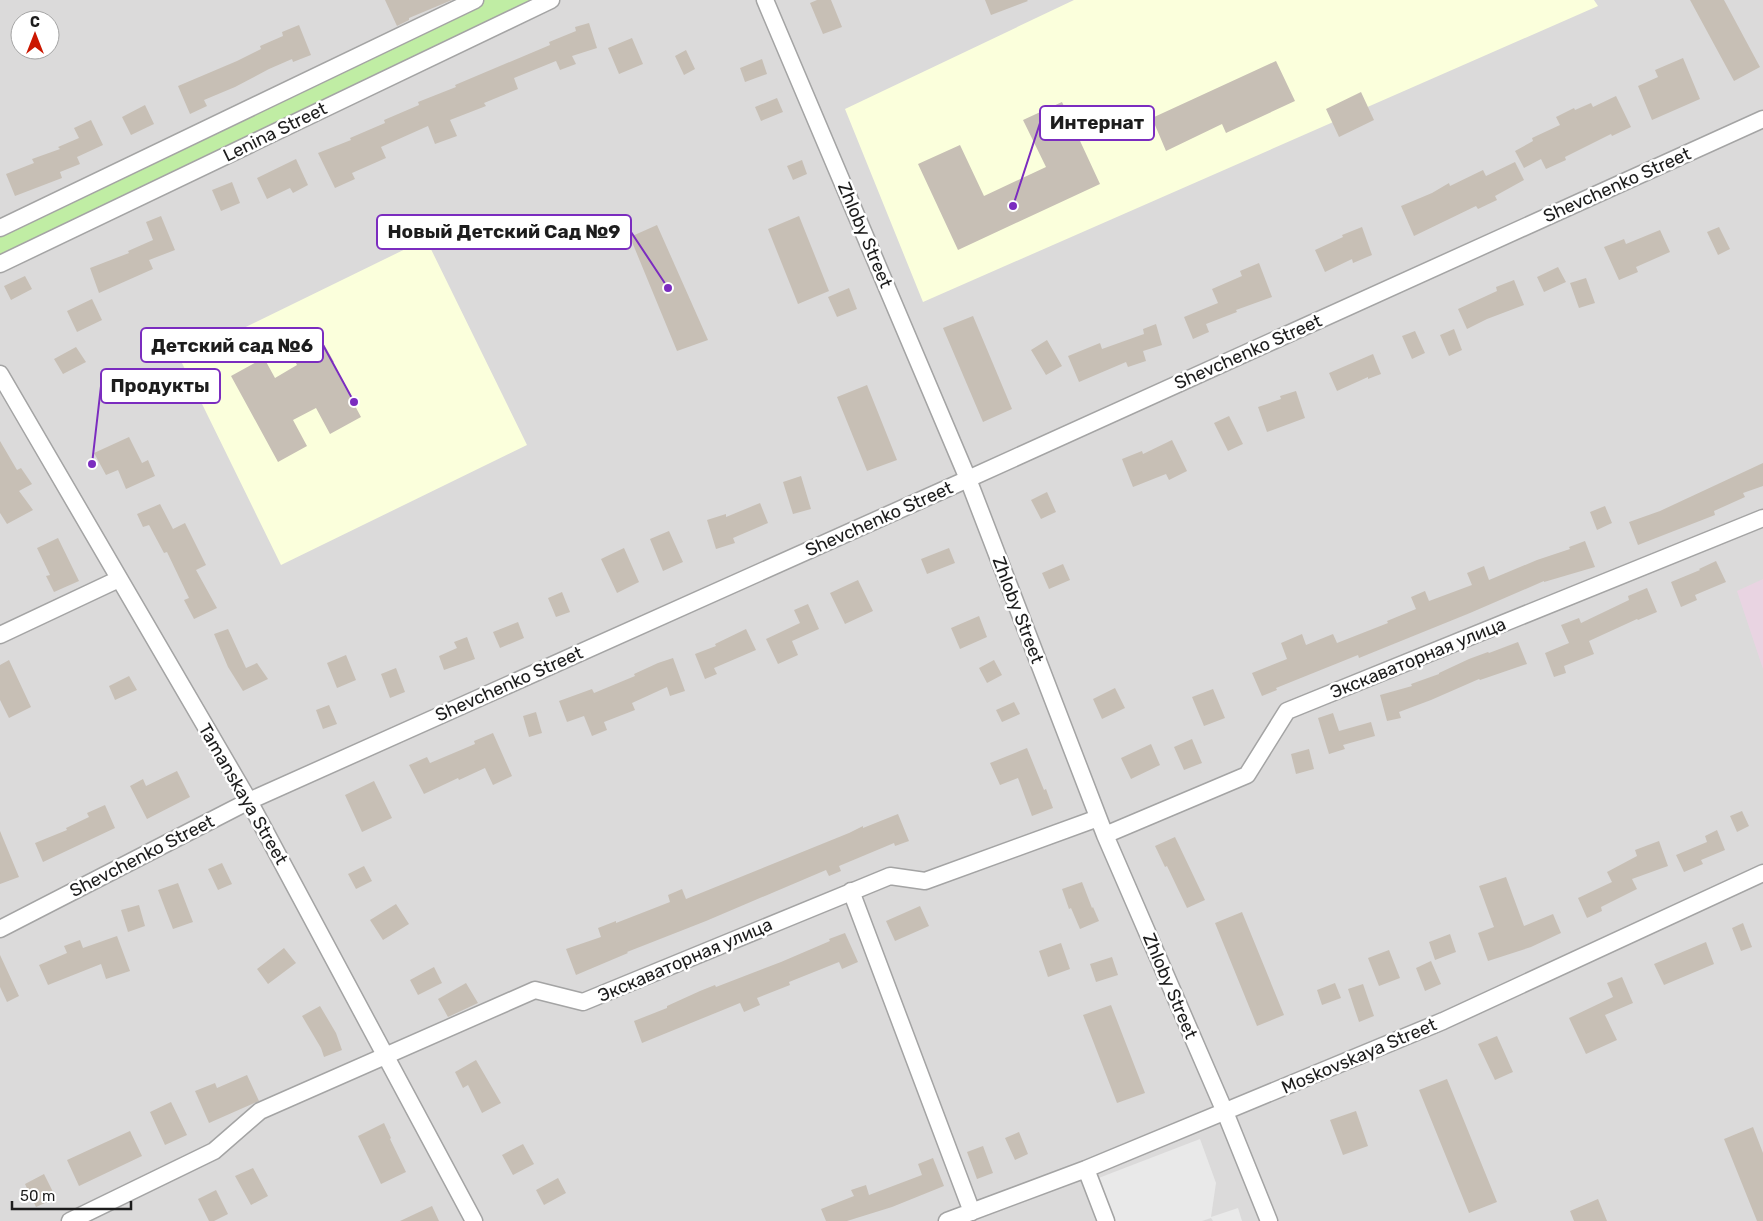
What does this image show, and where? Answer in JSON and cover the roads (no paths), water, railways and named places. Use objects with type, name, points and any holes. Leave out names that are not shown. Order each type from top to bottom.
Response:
[{"type":"street","name":"Lenina Street","points":[[0,228],[475,0]]},
{"type":"street","name":"Lenina Street","points":[[0,264],[551,0]]},
{"type":"street","name":"Zhloby Street","points":[[765,0],[968,479],[1098,818],[1225,1112],[1269,1221]]},
{"type":"street","name":"Shevchenko Street","points":[[0,929],[249,801],[968,479],[1763,119]]},
{"type":"street","name":"Tamanskaya Street","points":[[0,374],[249,801],[474,1221]]},
{"type":"street","name":"Экскаваторная улица","points":[[1105,835],[1248,775],[1287,711],[1763,518]]},
{"type":"street","points":[[0,636],[119,579]]},
{"type":"street","name":"Экскаваторная улица","points":[[70,1221],[214,1152],[260,1110],[535,990],[584,1002],[890,876],[925,881],[1098,818]]},
{"type":"street","name":"Moskovskaya Street","points":[[947,1221],[1086,1169],[1443,1021],[1763,873]]},
{"type":"street","points":[[851,891],[972,1212]]},
{"type":"street","points":[[1086,1169],[1106,1221]]},
{"type":"place","name":"Интернат","points":[[1013,206]]},
{"type":"place","name":"Новый Детский Сад №9","points":[[668,288]]},
{"type":"place","name":"Детский сад №6","points":[[354,402]]},
{"type":"place","name":"Продукты","points":[[92,464]]}]
